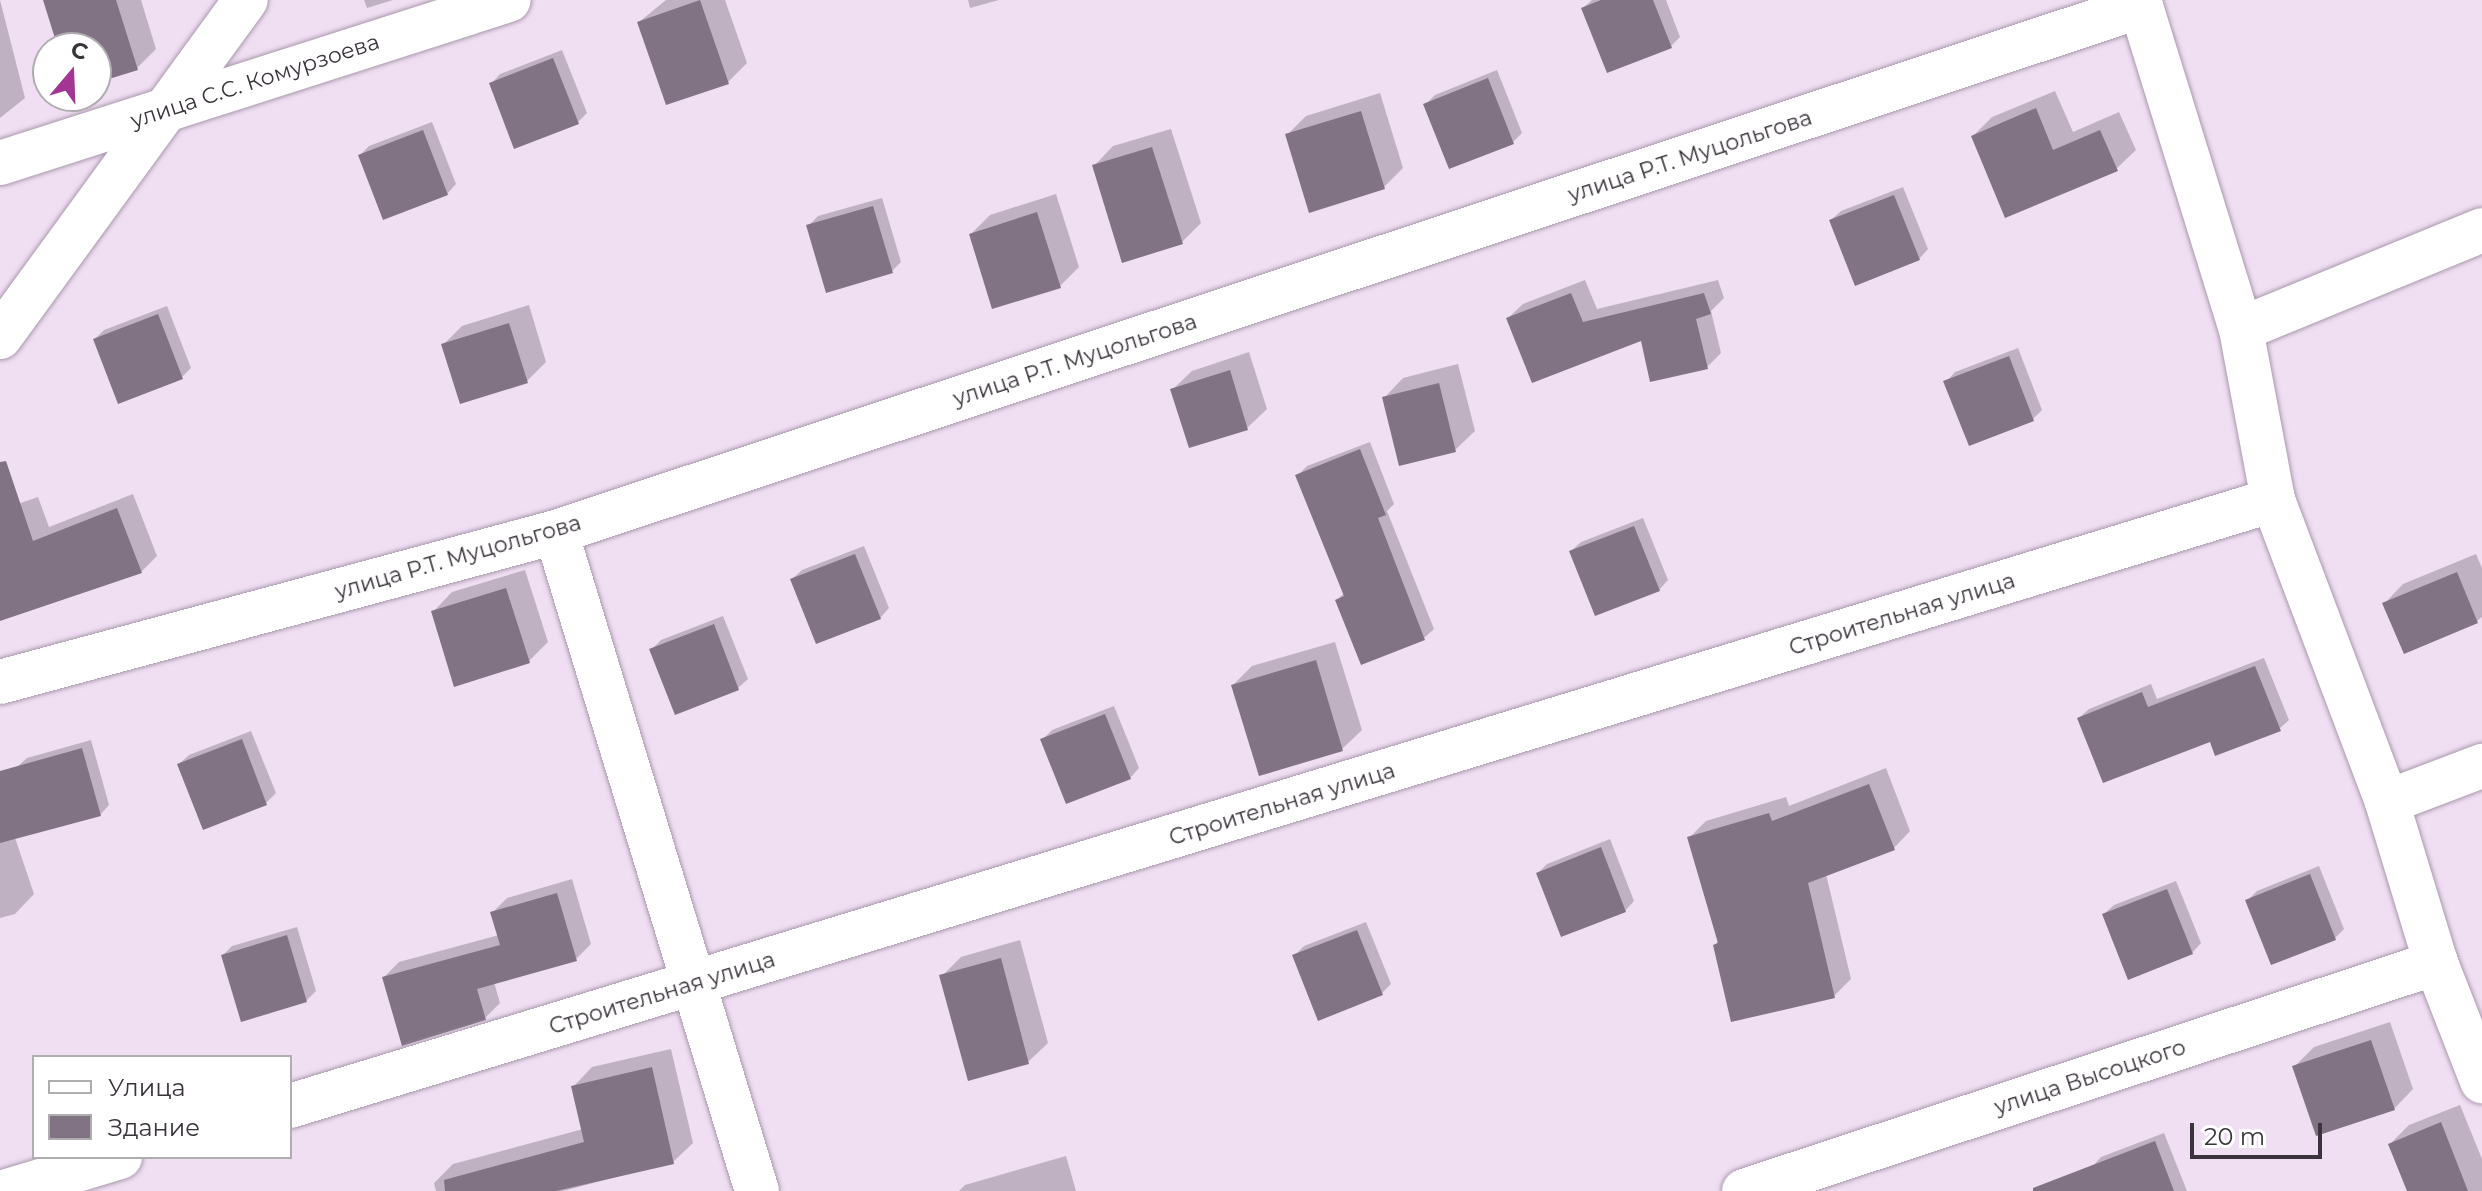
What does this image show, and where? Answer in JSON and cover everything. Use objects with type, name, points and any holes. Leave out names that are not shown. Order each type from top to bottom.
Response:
[{"type":"street","points":[[0,337],[246,0]]},
{"type":"street","name":"улица С.С. Комурзоева","points":[[0,163],[509,0]]},
{"type":"street","points":[[2140,3],[2241,329],[2273,500],[2387,802],[2436,963],[2482,1081]]},
{"type":"street","name":"улица Р.Т. Муцольгова","points":[[0,682],[556,532],[2140,3]]},
{"type":"street","points":[[2241,329],[2482,230]]},
{"type":"street","name":"Строительная улица","points":[[292,1105],[2273,500]]},
{"type":"street","points":[[556,532],[691,985],[757,1191]]},
{"type":"street","points":[[2387,802],[2482,766]]},
{"type":"street","name":"улица Высоцкого","points":[[1744,1191],[2436,963]]},
{"type":"street","points":[[7,1191],[113,1159]]},
{"type":"building","points":[[43,0],[116,0],[138,70],[112,78],[112,32],[53,32]]},
{"type":"building","points":[[700,0],[729,84],[666,105],[637,22]]},
{"type":"building","points":[[1601,0],[1653,0],[1672,48],[1607,73],[1581,8]]},
{"type":"building","points":[[553,58],[579,124],[514,149],[489,83]]},
{"type":"building","points":[[1488,78],[1514,144],[1449,169],[1423,104]]},
{"type":"building","points":[[2036,108],[2053,150],[2100,130],[2118,171],[2005,218],[1971,136]]},
{"type":"building","points":[[1361,111],[1385,189],[1309,213],[1285,134]]},
{"type":"building","points":[[423,130],[448,195],[383,220],[358,155]]},
{"type":"building","points":[[1152,147],[1183,244],[1122,263],[1092,165]]},
{"type":"building","points":[[1894,195],[1920,260],[1855,286],[1829,220]]},
{"type":"building","points":[[873,206],[893,273],[826,293],[806,225]]},
{"type":"building","points":[[1037,212],[1061,288],[992,309],[969,234]]},
{"type":"building","points":[[1571,293],[1583,322],[1704,293],[1711,314],[1696,319],[1708,369],[1650,382],[1641,341],[1532,383],[1506,318]]},
{"type":"building","points":[[158,314],[183,379],[118,404],[93,339]]},
{"type":"building","points":[[509,323],[528,383],[460,404],[441,344]]},
{"type":"building","points":[[2009,356],[2034,421],[1969,446],[1943,381]]},
{"type":"building","points":[[1230,370],[1248,430],[1189,448],[1170,389]]},
{"type":"building","points":[[1439,383],[1456,452],[1399,466],[1382,397]]},
{"type":"building","points":[[1360,449],[1386,515],[1378,518],[1425,640],[1361,665],[1335,600],[1344,596],[1295,475]]},
{"type":"building","points":[[6,461],[33,541],[117,508],[142,573],[0,621],[0,462]]},
{"type":"building","points":[[1634,526],[1660,591],[1595,616],[1569,551]]},
{"type":"building","points":[[855,554],[881,619],[816,644],[790,579]]},
{"type":"building","points":[[2457,572],[2478,623],[2404,654],[2382,603]]},
{"type":"building","points":[[506,588],[530,663],[454,687],[431,611]]},
{"type":"building","points":[[714,624],[739,690],[675,715],[649,649]]},
{"type":"building","points":[[1316,660],[1343,751],[1259,776],[1231,685]]},
{"type":"building","points":[[2255,666],[2281,731],[2215,756],[2210,742],[2103,783],[2077,718],[2142,692],[2148,707]]},
{"type":"building","points":[[1105,714],[1131,779],[1066,804],[1040,739]]},
{"type":"building","points":[[242,739],[267,805],[203,830],[177,764]]},
{"type":"building","points":[[82,748],[101,816],[0,843],[0,771]]},
{"type":"building","points":[[1869,784],[1895,850],[1808,883],[1835,998],[1731,1022],[1713,945],[1718,943],[1687,837],[1769,813],[1772,821]]},
{"type":"building","points":[[1601,847],[1626,912],[1561,937],[1536,873]]},
{"type":"building","points":[[2310,874],[2336,940],[2271,965],[2245,900]]},
{"type":"building","points":[[2167,889],[2193,954],[2128,980],[2102,914]]},
{"type":"building","points":[[557,893],[577,961],[477,989],[486,1020],[402,1046],[382,977],[500,945],[490,912]]},
{"type":"building","points":[[1357,930],[1383,995],[1318,1021],[1292,955]]},
{"type":"building","points":[[287,935],[307,1002],[241,1022],[221,955]]},
{"type":"building","points":[[1001,958],[1029,1064],[968,1081],[939,975]]},
{"type":"building","points":[[2371,1040],[2395,1110],[2316,1136],[2292,1066]]},
{"type":"building","points":[[652,1067],[674,1164],[556,1191],[445,1191],[444,1180],[584,1142],[571,1086]]},
{"type":"building","points":[[2441,1122],[2468,1191],[2407,1191],[2388,1144]]},
{"type":"building","points":[[2155,1141],[2174,1191],[2033,1191],[2033,1188]]}]
